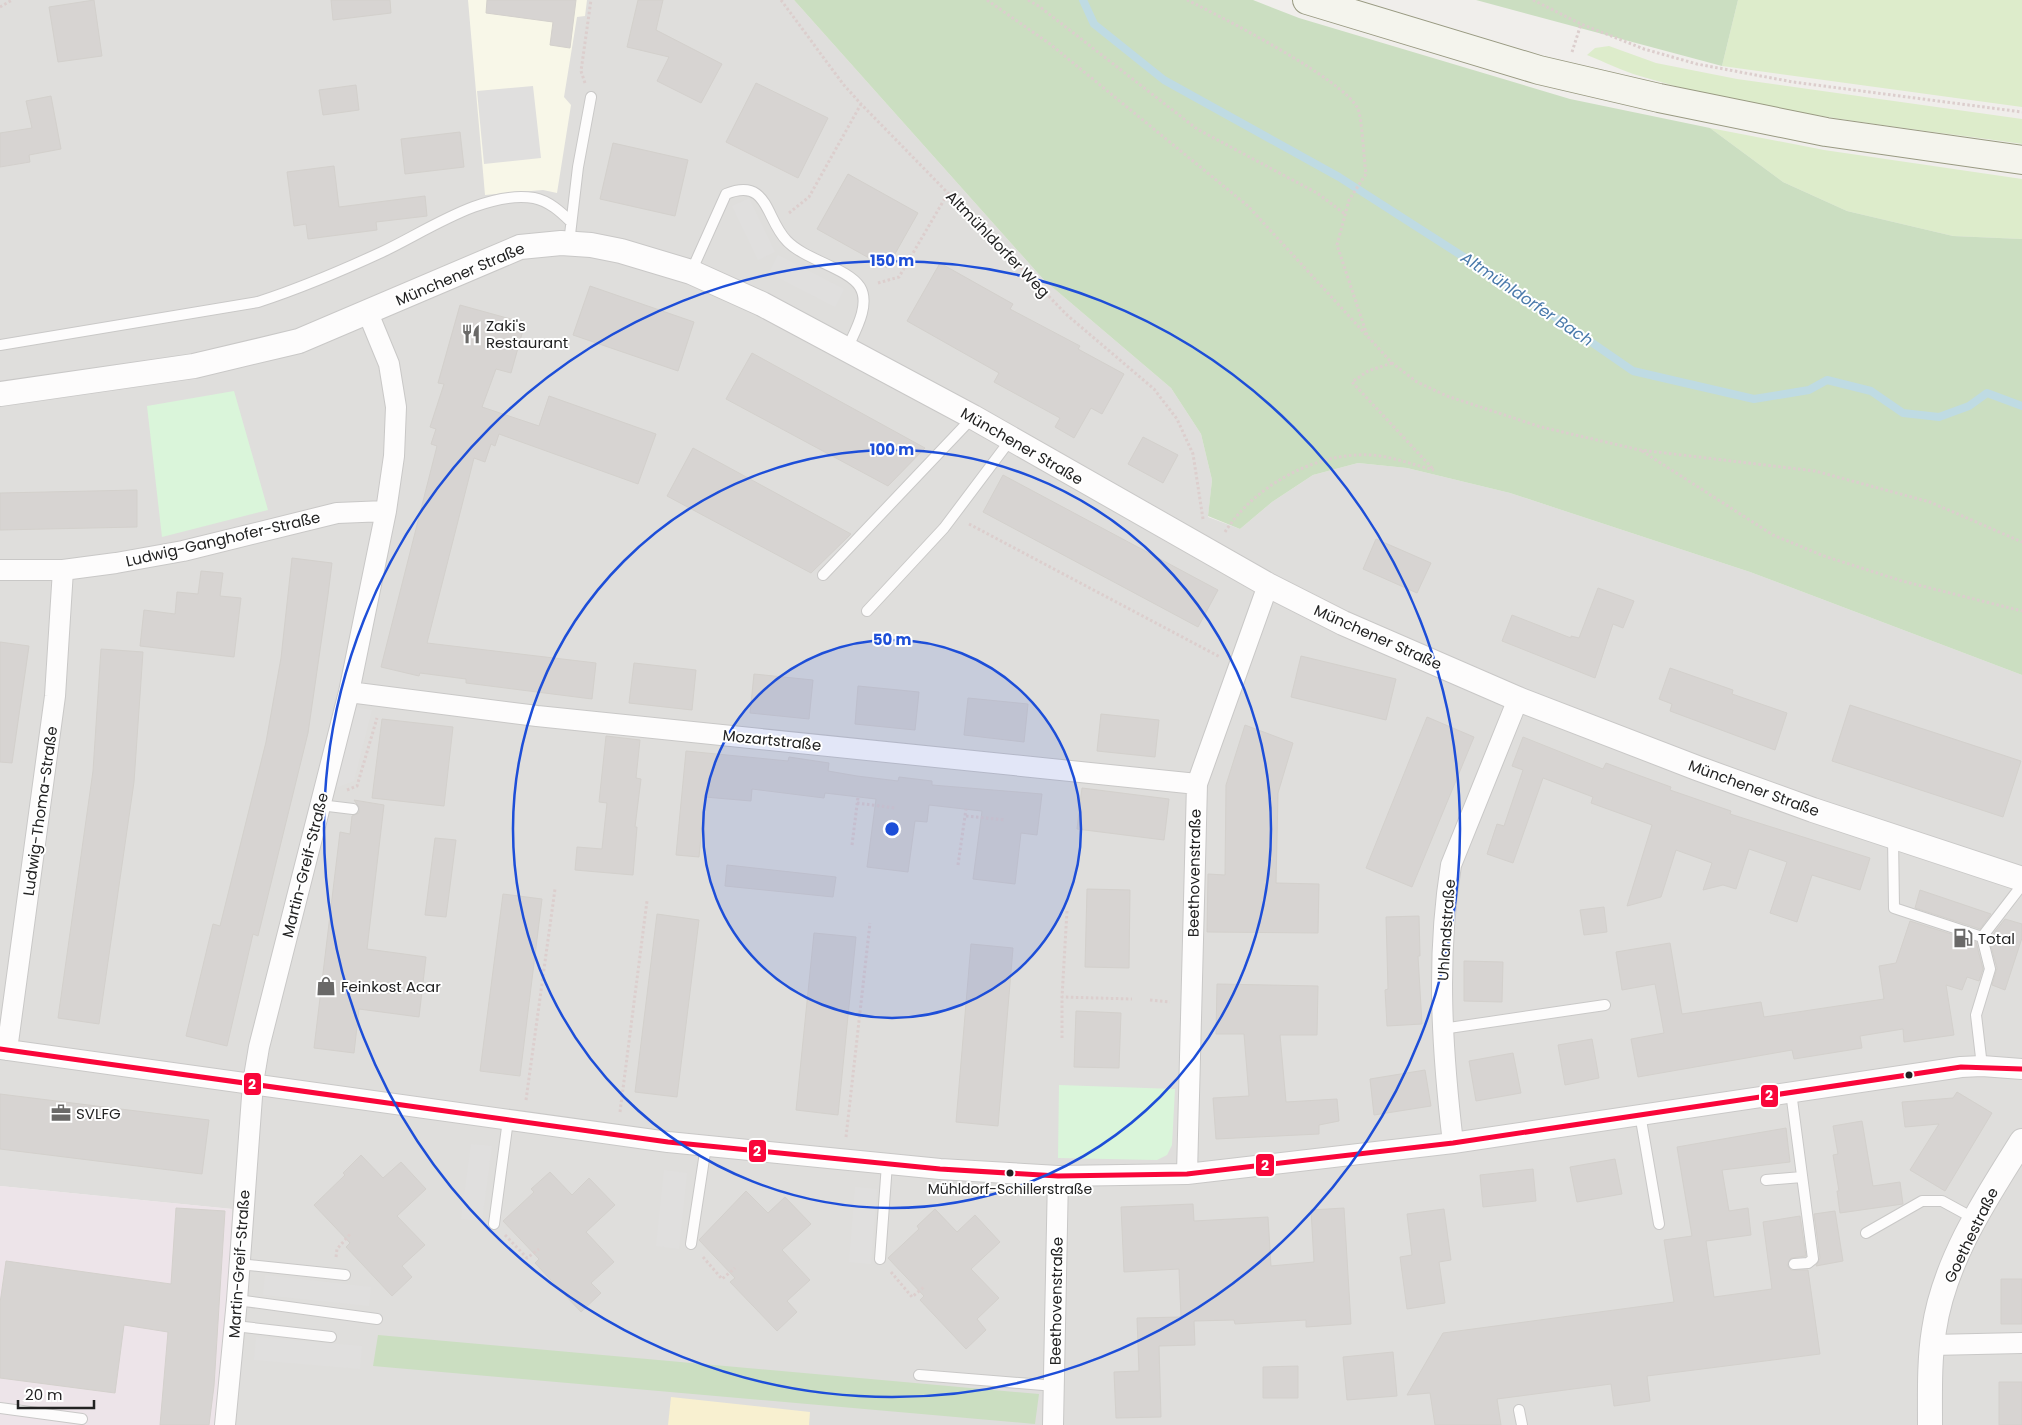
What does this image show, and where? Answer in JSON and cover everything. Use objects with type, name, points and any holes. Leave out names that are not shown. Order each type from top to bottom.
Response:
[{"type":"main road","points":[[1306,0],[1539,70],[1659,98],[1826,132],[2022,160]]},
{"type":"street","name":"Münchener Straße","points":[[0,394],[143,374],[249,355],[299,341],[368,314],[520,247],[537,244],[570,233],[690,272],[762,304],[973,417],[1268,585],[1343,623],[1518,699],[1697,768],[1893,837],[2022,879]]},
{"type":"street","name":"Martin-Greif-Straße","points":[[225,1425],[235,1326],[253,1083],[259,1047],[327,806],[348,692],[386,511],[394,456],[396,408],[389,364],[368,314]]},
{"type":"street","name":"Ludwig-Ganghofer-Straße","points":[[0,570],[63,570],[116,563],[183,551],[337,513],[386,511]]},
{"type":"street","name":"Ludwig-Thoma-Straße","points":[[3,1050],[54,705],[63,570]]},
{"type":"street","name":"Beethovenstraße","points":[[1187,1174],[1197,784],[1268,585]]},
{"type":"street","name":"Mozartstraße","points":[[348,692],[537,716],[1197,784]]},
{"type":"street","name":"Uhlandstraße","points":[[1452,1143],[1442,1029],[1442,939],[1451,865],[1518,699]]},
{"type":"street","points":[[3,1050],[253,1083],[515,1122],[706,1146],[887,1164],[1058,1176],[1187,1174],[1452,1143],[1791,1092],[1982,1066],[2022,1069]]},
{"type":"street","name":"Goethestraße","points":[[1930,1425],[1932,1345],[1934,1328],[1946,1285],[1954,1263],[1975,1219],[2022,1141]]},
{"type":"street","name":"Beethovenstraße","points":[[1053,1425],[1058,1176]]},
{"type":"street","points":[[1932,1345],[2022,1343]]},
{"type":"lane","points":[[570,233],[578,167],[591,96]]},
{"type":"lane","points":[[690,272],[721,201],[726,194],[747,190],[756,192],[784,239],[799,252],[847,275],[860,288],[864,303],[847,349]]},
{"type":"lane","points":[[0,345],[258,302],[298,288],[380,253],[454,215],[508,198],[534,198],[550,204],[570,233]]},
{"type":"lane","points":[[823,575],[973,417]]},
{"type":"lane","points":[[867,611],[953,516],[1011,440]]},
{"type":"lane","points":[[327,806],[353,809]]},
{"type":"lane","points":[[1893,837],[1894,908],[1982,937]]},
{"type":"lane","points":[[1982,937],[2022,884]]},
{"type":"lane","points":[[1982,937],[1990,969],[1976,1015],[1982,1066]]},
{"type":"lane","points":[[1442,1029],[1605,1005]]},
{"type":"lane","points":[[1791,1092],[1813,1259],[1808,1263],[1794,1264]]},
{"type":"lane","points":[[1640,1114],[1659,1224]]},
{"type":"lane","points":[[494,1224],[515,1122]]},
{"type":"lane","points":[[691,1244],[706,1146]]},
{"type":"lane","points":[[880,1260],[887,1164]]},
{"type":"lane","points":[[1766,1180],[1802,1176]]},
{"type":"lane","points":[[1866,1233],[1915,1204],[1927,1201],[1942,1201],[1975,1219]]},
{"type":"lane","points":[[239,1264],[340,1274]]},
{"type":"lane","points":[[237,1300],[377,1319]]},
{"type":"lane","points":[[235,1326],[331,1337]]},
{"type":"lane","points":[[919,1375],[1055,1386]]},
{"type":"lane","points":[[0,1408],[82,1419]]},
{"type":"lane","points":[[1519,1410],[1522,1425]]},
{"type":"path","points":[[0,7],[12,0]]},
{"type":"path","points":[[591,0],[581,71],[591,96]]},
{"type":"path","name":"Altmühldorfer Weg","points":[[782,0],[843,84],[862,104],[1067,314],[1154,389],[1178,419],[1193,454],[1199,492]]},
{"type":"path","points":[[986,0],[1050,44],[1248,206],[1392,363],[1417,382],[1447,396],[1541,427],[1640,450],[1815,472],[1930,502],[2022,542]]},
{"type":"path","points":[[1028,0],[1040,7],[1197,129],[1317,193],[1345,214]]},
{"type":"path","points":[[1187,0],[1238,24],[1334,85],[1358,109],[1366,174],[1349,200],[1337,245],[1368,337]]},
{"type":"path","points":[[1533,0],[1581,24],[1644,49],[1697,64],[1793,82],[2022,112]]},
{"type":"path","points":[[776,223],[809,197],[862,104]]},
{"type":"path","points":[[860,288],[899,277],[948,193]]},
{"type":"path","points":[[1233,519],[1271,485],[1290,474],[1338,457],[1371,455],[1434,470],[1352,382],[1368,371],[1392,363]]},
{"type":"path","points":[[1640,450],[1773,535],[1824,556],[1902,581],[2022,612]]},
{"type":"path","points":[[953,516],[1238,667]]},
{"type":"path","points":[[327,806],[335,796],[357,786],[383,696]]},
{"type":"path","points":[[852,845],[858,797]]},
{"type":"path","points":[[857,803],[895,808]]},
{"type":"path","points":[[958,865],[966,808]]},
{"type":"path","points":[[965,816],[1005,820]]},
{"type":"path","points":[[515,1122],[555,889]]},
{"type":"path","points":[[617,1135],[647,902]]},
{"type":"path","points":[[1062,1038],[1062,997],[1067,911]]},
{"type":"path","points":[[843,1160],[870,923]]},
{"type":"path","points":[[1062,997],[1132,999]]},
{"type":"path","points":[[494,1224],[527,1258],[539,1249]]},
{"type":"path","points":[[340,1274],[337,1248],[351,1233]]},
{"type":"path","points":[[691,1244],[722,1279],[736,1268]]},
{"type":"path","points":[[880,1260],[912,1297],[925,1286]]},
{"type":"shaded area","points":[[0,0],[794,0],[1044,280],[1171,388],[1201,434],[1212,480],[1208,517],[1240,529],[1272,502],[1313,475],[1358,463],[1407,468],[1510,493],[1750,572],[2022,675],[2022,1425],[217,1425],[232,1209],[0,1186]]},
{"type":"shaded area","points":[[468,0],[587,0],[585,16],[577,17],[564,97],[571,105],[557,193],[543,190],[485,195]]},
{"type":"shaded area","points":[[533,86],[541,158],[484,164],[477,91]]},
{"type":"shaded area","points":[[749,198],[775,252],[758,260],[732,206]]},
{"type":"shaded area","points":[[778,255],[844,289],[835,307],[769,273]]},
{"type":"shaded area","points":[[355,707],[372,710],[354,781],[336,788]]},
{"type":"shaded area","points":[[471,1144],[492,1146],[482,1221],[461,1219]]},
{"type":"shaded area","points":[[664,1170],[687,1173],[679,1249],[656,1246]]},
{"type":"shaded area","points":[[0,1186],[232,1209],[227,1357],[217,1425],[0,1425]]},
{"type":"shaded area","points":[[855,1187],[877,1189],[871,1264],[849,1262]]},
{"type":"shaded area","points":[[265,1275],[371,1287],[369,1306],[263,1295]]},
{"type":"shaded area","points":[[256,1337],[362,1346],[360,1369],[254,1360]]},
{"type":"green space","points":[[794,0],[1253,0],[1299,18],[1570,99],[1710,128],[1783,182],[1847,211],[1953,236],[2022,239],[2022,675],[1750,572],[1510,493],[1407,468],[1358,463],[1313,475],[1272,502],[1240,529],[1208,516],[1212,480],[1201,434],[1171,388],[1044,280]]},
{"type":"green space","points":[[1476,0],[1738,0],[1722,66]]},
{"type":"green space","points":[[1738,0],[2022,0],[2022,107],[1722,66]]},
{"type":"green space","points":[[1609,46],[1656,63],[1737,79],[2022,119],[2022,144],[1781,109],[1686,89],[1633,74],[1587,55],[1595,48]]},
{"type":"green space","points":[[1710,128],[1824,150],[2022,179],[2022,239],[1953,236],[1847,211],[1783,182]]},
{"type":"green space","points":[[234,391],[268,510],[162,537],[147,406]]},
{"type":"green space","points":[[1059,1085],[1175,1089],[1172,1145],[1167,1155],[1157,1160],[1058,1158]]},
{"type":"green space","points":[[378,1335],[1039,1394],[1035,1424],[373,1366]]},
{"type":"sand","points":[[671,1397],[810,1412],[809,1425],[668,1425]]},
{"type":"building","points":[[94,0],[102,56],[58,62],[49,7]]},
{"type":"building","points":[[331,0],[390,0],[391,13],[333,20]]},
{"type":"building","points":[[487,0],[576,0],[570,48],[550,45],[553,22],[486,13]]},
{"type":"building","points":[[638,0],[663,0],[656,30],[722,64],[701,103],[657,81],[669,57],[627,47]]},
{"type":"building","points":[[756,83],[828,118],[798,178],[726,142]]},
{"type":"building","points":[[356,85],[359,110],[323,115],[319,90]]},
{"type":"building","points":[[51,96],[61,149],[29,155],[30,162],[0,167],[0,133],[32,128],[26,101]]},
{"type":"building","points":[[460,132],[464,167],[405,174],[401,139]]},
{"type":"building","points":[[613,143],[688,160],[675,216],[600,199]]},
{"type":"building","points":[[334,166],[339,207],[425,196],[427,216],[376,222],[377,230],[308,239],[306,224],[294,226],[287,172]]},
{"type":"building","points":[[848,174],[918,213],[887,268],[817,229]]},
{"type":"building","points":[[940,263],[1013,304],[1010,309],[1080,346],[1078,349],[1124,374],[1102,414],[1091,408],[1074,438],[1055,427],[1060,418],[994,382],[999,373],[907,321]]},
{"type":"building","points":[[590,286],[694,322],[678,371],[573,335]]},
{"type":"building","points":[[460,305],[525,323],[511,373],[496,369],[482,407],[539,426],[549,396],[656,434],[638,484],[499,434],[495,446],[491,444],[485,462],[474,458],[427,643],[596,663],[592,699],[466,683],[466,679],[420,673],[419,676],[381,667],[437,446],[431,444],[436,429],[430,427],[444,384],[438,383]]},
{"type":"building","points":[[752,353],[925,448],[888,486],[726,399]]},
{"type":"building","points":[[1143,437],[1178,455],[1163,483],[1128,464]]},
{"type":"building","points":[[693,448],[851,534],[811,573],[667,496]]},
{"type":"building","points":[[1003,475],[1218,590],[1198,627],[983,512]]},
{"type":"building","points":[[137,490],[137,527],[0,530],[0,493]]},
{"type":"building","points":[[1376,539],[1431,563],[1417,593],[1363,569]]},
{"type":"building","points":[[292,558],[332,563],[328,595],[308,733],[258,936],[253,934],[227,1046],[186,1036],[213,924],[220,926],[266,742],[281,658]]},
{"type":"building","points":[[201,571],[223,573],[220,596],[241,598],[234,657],[140,646],[144,610],[175,614],[177,592],[198,594]]},
{"type":"building","points":[[1598,588],[1634,601],[1623,628],[1613,624],[1595,678],[1502,641],[1512,615],[1571,638],[1571,636],[1579,638]]},
{"type":"building","points":[[0,642],[29,646],[12,763],[0,762]]},
{"type":"building","points":[[101,649],[143,652],[134,782],[99,1024],[58,1018],[93,771]]},
{"type":"building","points":[[1301,656],[1396,679],[1386,720],[1291,697]]},
{"type":"building","points":[[634,663],[696,670],[692,710],[629,703]]},
{"type":"building","points":[[1670,668],[1733,690],[1732,694],[1787,713],[1775,750],[1670,711],[1672,704],[1659,699]]},
{"type":"building","points":[[754,674],[813,680],[809,719],[750,713]]},
{"type":"building","points":[[858,686],[919,692],[915,730],[855,724]]},
{"type":"building","points":[[968,698],[1028,704],[1024,742],[964,735]]},
{"type":"building","points":[[1850,705],[2021,761],[2003,817],[1832,761]]},
{"type":"building","points":[[1101,714],[1159,720],[1155,757],[1097,751]]},
{"type":"building","points":[[1427,717],[1474,737],[1412,887],[1366,868]]},
{"type":"building","points":[[382,719],[453,727],[444,806],[372,798]]},
{"type":"building","points":[[1245,725],[1293,743],[1278,793],[1276,883],[1319,884],[1318,933],[1207,932],[1208,874],[1225,875],[1226,785]]},
{"type":"building","points":[[606,736],[640,740],[636,778],[641,779],[635,827],[637,827],[633,875],[575,870],[577,847],[602,849],[607,803],[599,802]]},
{"type":"building","points":[[1523,737],[1603,769],[1606,763],[1671,787],[1670,790],[1731,811],[1730,814],[1870,858],[1860,890],[1812,875],[1797,922],[1770,913],[1787,862],[1749,849],[1736,889],[1723,885],[1703,890],[1712,863],[1676,850],[1661,897],[1627,906],[1652,825],[1591,803],[1593,797],[1543,778],[1513,863],[1487,854],[1497,824],[1504,826],[1523,770],[1512,766]]},
{"type":"building","points":[[686,751],[788,761],[789,757],[829,763],[828,771],[857,776],[898,781],[899,777],[932,781],[932,785],[1042,794],[1037,835],[1021,833],[1015,884],[973,879],[982,811],[929,805],[927,822],[915,821],[908,872],[867,867],[876,799],[825,793],[824,798],[752,789],[751,801],[705,797],[699,857],[676,855]]},
{"type":"building","points":[[1082,788],[1169,799],[1164,840],[1077,829]]},
{"type":"building","points":[[354,800],[384,805],[367,949],[426,957],[419,1017],[359,1009],[354,1053],[314,1048],[340,832],[350,834],[352,816],[359,813],[359,807]]},
{"type":"building","points":[[435,838],[456,840],[446,917],[425,915]]},
{"type":"building","points":[[727,865],[836,877],[833,897],[725,886]]},
{"type":"building","points":[[1087,889],[1130,890],[1129,968],[1085,967]]},
{"type":"building","points":[[1920,890],[1991,914],[1980,929],[1915,908]]},
{"type":"building","points":[[503,894],[542,899],[520,1076],[480,1071]]},
{"type":"building","points":[[1604,907],[1607,932],[1584,935],[1580,910]]},
{"type":"building","points":[[657,914],[699,920],[677,1097],[635,1092]]},
{"type":"building","points":[[1419,916],[1420,956],[1418,956],[1422,1024],[1387,1026],[1385,990],[1388,989],[1386,917]]},
{"type":"building","points":[[2005,919],[2022,924],[2022,938],[2005,990],[1992,985],[1997,968],[1989,939]]},
{"type":"building","points":[[1910,921],[1976,942],[1983,969],[1979,981],[1967,977],[1962,990],[1946,985],[1954,1035],[1904,1042],[1903,1029],[1860,1036],[1862,1048],[1794,1059],[1792,1050],[1638,1077],[1631,1039],[1664,1033],[1655,984],[1622,990],[1616,952],[1670,943],[1682,1014],[1761,1002],[1764,1017],[1884,999],[1879,966],[1896,963]]},
{"type":"building","points":[[814,933],[856,937],[838,1115],[796,1110]]},
{"type":"building","points":[[971,944],[1013,948],[998,1126],[956,1122]]},
{"type":"building","points":[[1464,961],[1503,962],[1502,1002],[1464,1001]]},
{"type":"building","points":[[1217,984],[1318,986],[1317,1035],[1280,1035],[1286,1102],[1337,1099],[1339,1121],[1319,1125],[1319,1134],[1216,1139],[1213,1098],[1249,1096],[1244,1034],[1216,1034]]},
{"type":"building","points":[[1076,1011],[1121,1013],[1119,1068],[1074,1067]]},
{"type":"building","points":[[1592,1039],[1599,1078],[1565,1085],[1558,1045]]},
{"type":"building","points":[[1513,1053],[1521,1093],[1476,1101],[1469,1061]]},
{"type":"building","points":[[1425,1070],[1431,1106],[1374,1115],[1370,1079]]},
{"type":"building","points":[[1957,1092],[1992,1113],[1945,1191],[1910,1170],[1939,1124],[1905,1127],[1902,1102],[1953,1098]]},
{"type":"building","points":[[0,1094],[209,1120],[202,1174],[0,1149]]},
{"type":"building","points":[[1862,1121],[1873,1186],[1900,1182],[1903,1204],[1840,1213],[1837,1191],[1839,1191],[1833,1155],[1838,1154],[1833,1126]]},
{"type":"building","points":[[1786,1128],[1790,1162],[1722,1170],[1729,1211],[1748,1208],[1751,1235],[1706,1241],[1714,1297],[1772,1289],[1763,1222],[1800,1216],[1806,1256],[1791,1258],[1787,1265],[1791,1270],[1808,1270],[1820,1354],[1647,1376],[1650,1401],[1614,1406],[1611,1384],[1497,1399],[1501,1425],[1435,1425],[1430,1393],[1407,1395],[1443,1333],[1674,1302],[1664,1240],[1692,1236],[1677,1147]]},
{"type":"building","points":[[361,1155],[383,1178],[401,1162],[426,1189],[397,1216],[425,1245],[402,1266],[412,1277],[392,1296],[346,1247],[350,1243],[314,1205],[345,1175],[343,1173]]},
{"type":"building","points":[[1615,1159],[1622,1194],[1577,1202],[1570,1167]]},
{"type":"building","points":[[1533,1169],[1536,1201],[1483,1207],[1480,1175]]},
{"type":"building","points":[[550,1172],[572,1195],[589,1178],[615,1205],[586,1232],[614,1262],[591,1283],[601,1293],[581,1312],[535,1263],[539,1259],[503,1221],[534,1192],[531,1189]]},
{"type":"building","points":[[746,1191],[768,1213],[785,1197],[811,1224],[782,1250],[810,1280],[787,1301],[797,1312],[777,1331],[730,1282],[735,1278],[699,1240]]},
{"type":"building","points":[[1193,1204],[1194,1221],[1268,1217],[1271,1266],[1314,1262],[1311,1210],[1344,1208],[1351,1324],[1306,1327],[1306,1320],[1235,1324],[1234,1320],[1194,1321],[1195,1345],[1159,1346],[1161,1417],[1116,1418],[1114,1372],[1139,1371],[1137,1318],[1181,1317],[1179,1269],[1124,1272],[1121,1207]]},
{"type":"building","points":[[176,1208],[225,1211],[214,1386],[209,1425],[160,1425],[168,1332],[124,1325],[115,1393],[0,1378],[0,1303],[6,1261],[171,1284]]},
{"type":"building","points":[[935,1209],[957,1232],[975,1215],[1000,1242],[971,1269],[999,1298],[977,1319],[986,1330],[966,1349],[920,1300],[924,1296],[888,1258],[919,1229],[917,1226]]},
{"type":"building","points":[[1444,1209],[1451,1260],[1439,1262],[1445,1303],[1407,1309],[1400,1257],[1412,1255],[1407,1214]]},
{"type":"building","points":[[1835,1211],[1843,1261],[1816,1266],[1820,1258],[1814,1214]]},
{"type":"building","points":[[2001,1279],[2022,1279],[2022,1324],[2001,1324]]},
{"type":"building","points":[[1393,1352],[1397,1396],[1347,1400],[1343,1357]]},
{"type":"building","points":[[1298,1366],[1298,1398],[1263,1398],[1263,1367]]},
{"type":"building","points":[[1999,1382],[2022,1382],[2022,1425],[1999,1425]]},
{"type":"waterway","name":"Altmühldorfer Bach","points":[[1083,0],[1094,24],[1164,80],[1339,177],[1520,293],[1633,371],[1754,399],[1809,390],[1827,380],[1871,391],[1903,413],[1939,417],[1969,406],[1987,393],[2022,406]]},
{"type":"transit line","name":"2","points":[[0,1049],[668,1142],[940,1169],[1058,1176],[1187,1174],[1453,1143],[1961,1067],[2022,1069]]},
{"type":"place","name":"Zaki's Restaurant","points":[[471,334]]},
{"type":"place","name":"Total","points":[[1963,938]]},
{"type":"place","name":"Feinkost Acar","points":[[326,986]]},
{"type":"place","name":"SVLFG","points":[[61,1113]]},
{"type":"place","name":"Mühldorf-Schillerstraße","points":[[1010,1173]]}]
